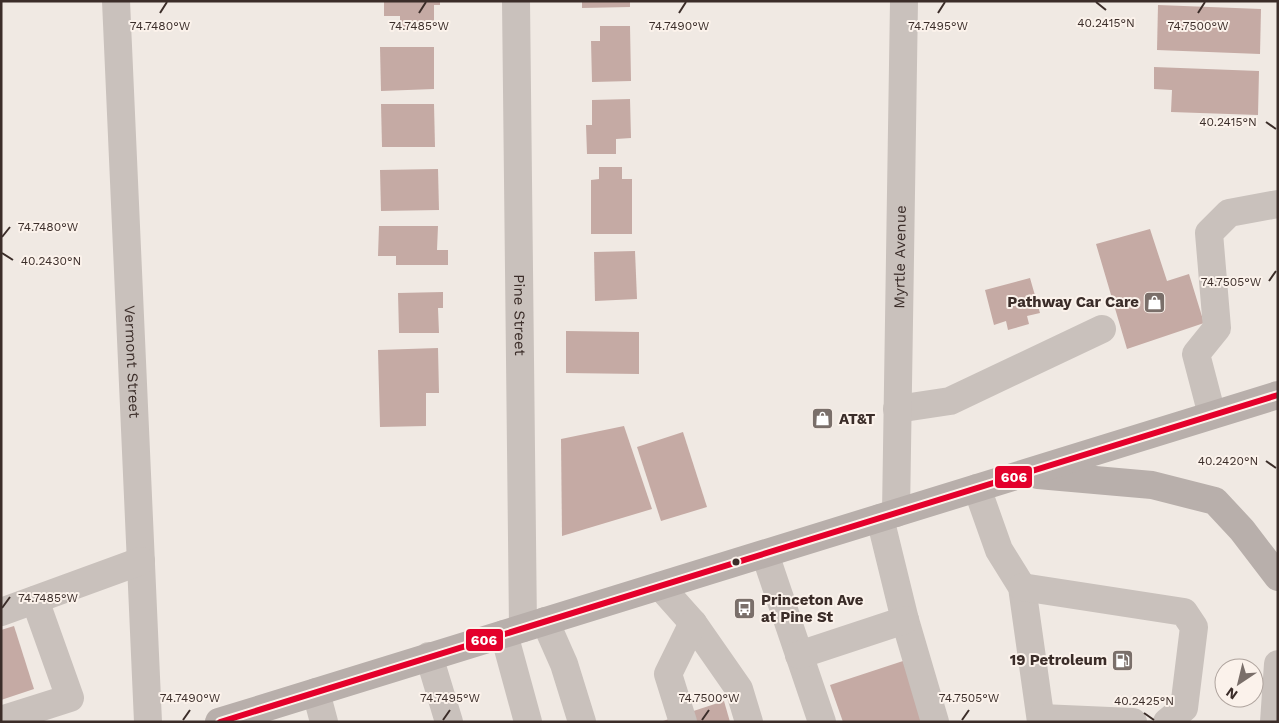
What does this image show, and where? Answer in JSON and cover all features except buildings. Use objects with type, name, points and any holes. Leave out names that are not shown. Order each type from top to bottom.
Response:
[{"type":"main road","points":[[233,720],[429,656],[1278,395]]},
{"type":"main road","points":[[1024,474],[1152,485],[1215,501],[1242,530],[1278,576]]},
{"type":"street","name":"Vermont Street","points":[[116,1],[148,722]]},
{"type":"street","name":"Pine Street","points":[[516,1],[524,628]]},
{"type":"street","name":"Myrtle Avenue","points":[[904,1],[898,409],[888,516],[905,620],[936,722]]},
{"type":"street","points":[[1212,415],[1196,354],[1217,328],[1209,233],[1229,213],[1278,204]]},
{"type":"street","points":[[898,409],[950,401],[1102,329]]},
{"type":"street","points":[[977,488],[998,550],[1022,587],[1041,720],[1133,722]]},
{"type":"street","points":[[765,554],[822,722]]},
{"type":"street","points":[[1,612],[141,561]]},
{"type":"street","points":[[660,586],[693,623],[739,690],[749,722]]},
{"type":"street","points":[[1022,587],[1184,612],[1194,627],[1184,708],[1167,722]]},
{"type":"street","points":[[1,720],[70,698],[35,600]]},
{"type":"street","points":[[799,655],[905,620]]},
{"type":"street","points":[[683,722],[668,674],[693,623]]},
{"type":"street","points":[[524,628],[528,722]]},
{"type":"street","points":[[524,628],[564,664],[582,722]]},
{"type":"street","points":[[429,656],[449,722]]},
{"type":"street","points":[[1274,722],[1278,664]]},
{"type":"street","points":[[316,692],[324,722]]},
{"type":"transit line","name":"606","points":[[220,722],[1278,395]]},
{"type":"place","name":"Pathway Car Care","points":[[1155,302]]},
{"type":"place","name":"AT&T","points":[[823,419]]},
{"type":"place","name":"Princeton Ave at Pine St","points":[[745,609]]},
{"type":"place","name":"19 Petroleum","points":[[1123,660]]}]
